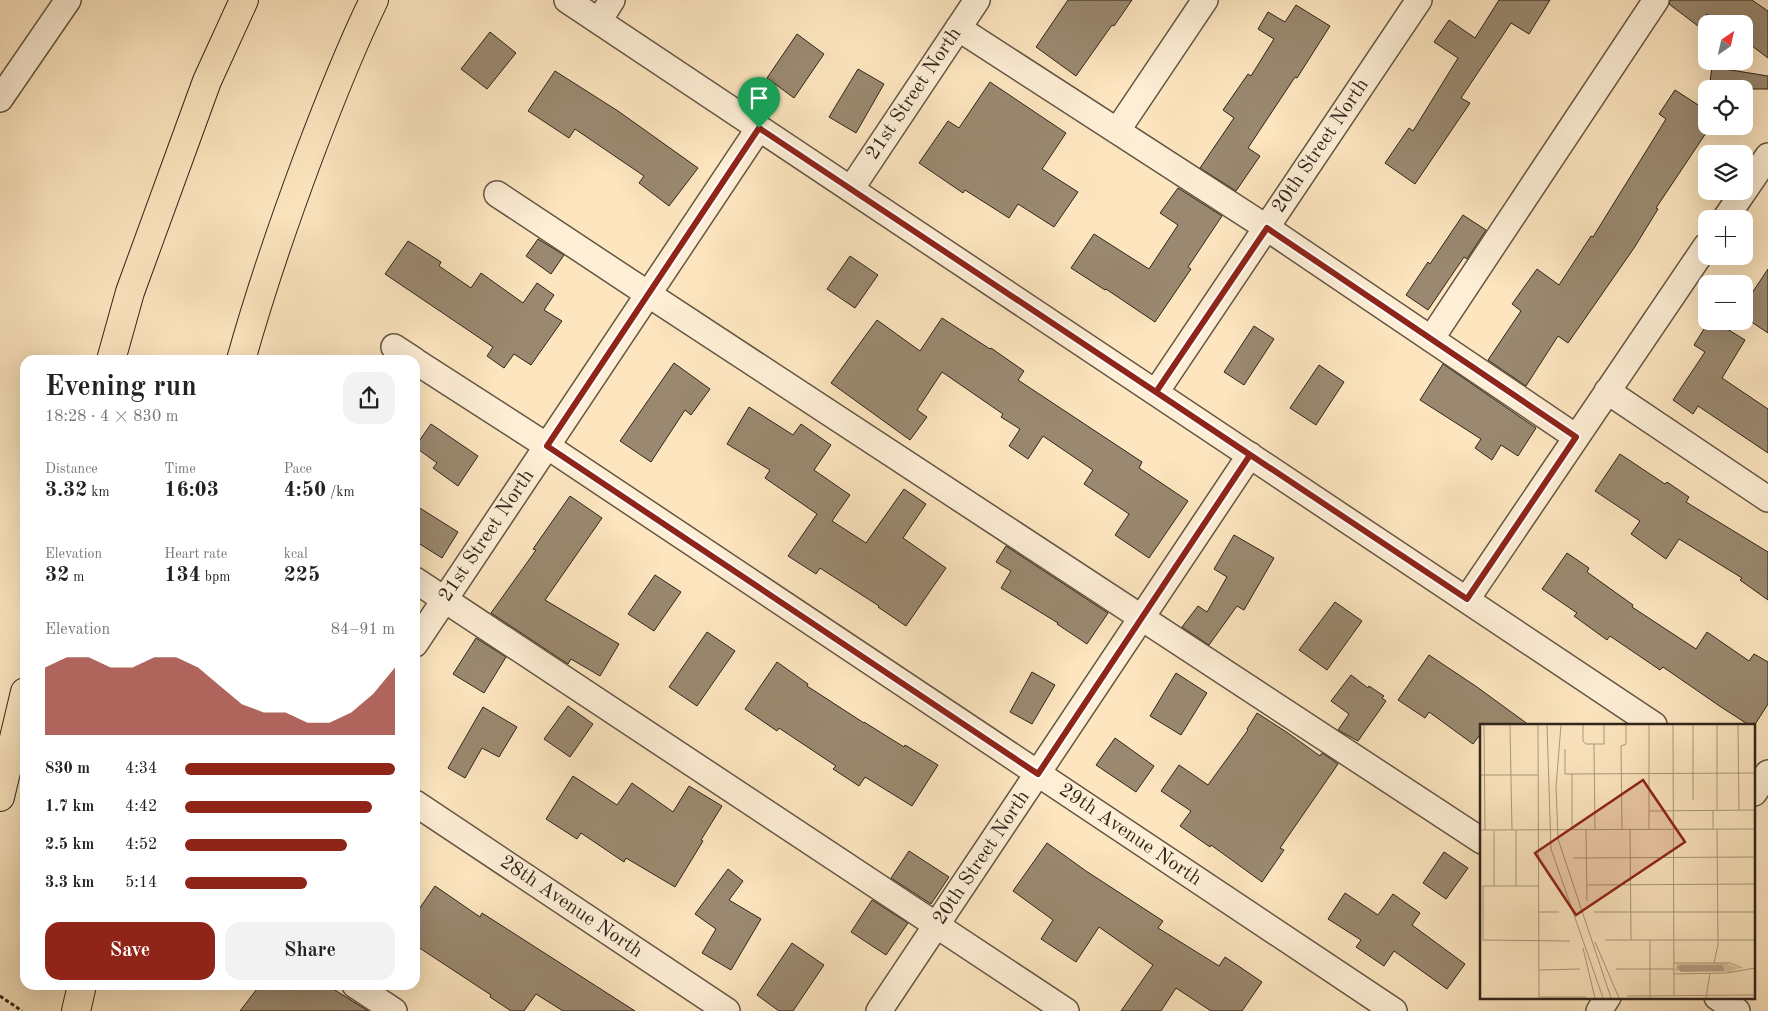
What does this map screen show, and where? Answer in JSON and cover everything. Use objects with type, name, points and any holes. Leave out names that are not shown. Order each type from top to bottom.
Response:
[{"type":"highway","points":[[112,355],[130,292],[207,81],[244,0]]},
{"type":"highway","points":[[242,355],[257,304],[290,207],[328,105],[370,8]]},
{"type":"highway","points":[[0,797],[20,713]]},
{"type":"highway","points":[[76,1011],[81,990]]},
{"type":"street","points":[[0,99],[68,0]]},
{"type":"street","points":[[567,0],[1653,724]]},
{"type":"street","points":[[598,21],[612,0]]},
{"type":"street","name":"21st Street North","points":[[850,189],[977,0]]},
{"type":"street","points":[[1117,131],[1205,0]]},
{"type":"street","name":"20th Street North","points":[[1156,392],[1419,0]]},
{"type":"street","points":[[1430,338],[1656,0]]},
{"type":"street","points":[[958,28],[1267,228],[1576,437]]},
{"type":"street","name":"21st Street North","points":[[420,637],[759,128]]},
{"type":"street","points":[[1731,210],[1768,156]]},
{"type":"street","points":[[497,194],[1480,840]]},
{"type":"street","points":[[1467,599],[1698,258]]},
{"type":"street","name":"29th Avenue North","points":[[394,347],[407,355]]},
{"type":"street","name":"29th Avenue North","points":[[420,363],[1394,1011]]},
{"type":"street","points":[[1607,391],[1768,499]]},
{"type":"street","name":"20th Street North","points":[[880,1011],[1250,455]]},
{"type":"street","points":[[420,583],[1066,1011]]},
{"type":"street","name":"28th Avenue North","points":[[420,806],[727,1011]]},
{"type":"street","points":[[362,990],[394,1011]]},
{"type":"street","points":[[1600,1011],[1607,998]]},
{"type":"street","points":[[1718,998],[1737,1011]]},
{"type":"path","points":[[0,996],[22,1011]]},
{"type":"building","points":[[1068,0],[1132,0],[1076,76],[1036,47]]},
{"type":"building","points":[[1499,0],[1550,0],[1529,34],[1511,23],[1461,98],[1470,103],[1415,184],[1385,163],[1409,128],[1413,131],[1458,58],[1434,42],[1449,20],[1475,38]]},
{"type":"building","points":[[1670,0],[1752,0],[1768,11],[1768,58],[1753,47],[1753,15],[1698,15],[1698,26],[1669,4]]},
{"type":"building","points":[[1296,5],[1330,26],[1297,78],[1295,77],[1248,148],[1260,156],[1236,191],[1200,168],[1234,118],[1223,110],[1248,74],[1251,76],[1274,39],[1258,29],[1268,12],[1285,22]]},
{"type":"building","points":[[490,32],[516,53],[487,89],[461,69]]},
{"type":"building","points":[[797,34],[824,54],[794,98],[767,78]]},
{"type":"building","points":[[858,69],[884,84],[856,133],[829,117]]},
{"type":"building","points":[[1712,70],[1731,70],[1768,76],[1768,89],[1753,89],[1753,80],[1710,80]]},
{"type":"building","points":[[555,71],[618,111],[698,168],[669,206],[639,183],[644,176],[575,129],[569,138],[528,111]]},
{"type":"building","points":[[990,82],[1066,133],[1042,169],[1078,192],[1054,227],[1018,204],[1009,218],[965,190],[963,193],[919,163],[948,121],[959,128]]},
{"type":"building","points":[[1675,90],[1698,105],[1698,135],[1705,135],[1656,208],[1658,209],[1634,248],[1568,343],[1558,336],[1526,386],[1488,360],[1521,311],[1512,304],[1537,269],[1559,285],[1591,236],[1593,237],[1666,119],[1659,114]]},
{"type":"building","points":[[1178,188],[1222,216],[1188,267],[1191,269],[1155,322],[1071,268],[1094,234],[1149,269],[1178,225],[1160,213]]},
{"type":"building","points":[[1463,215],[1486,230],[1467,259],[1464,257],[1428,310],[1406,295],[1428,262],[1430,264]]},
{"type":"building","points":[[538,239],[564,255],[551,274],[526,256]]},
{"type":"building","points":[[408,241],[441,262],[439,266],[471,288],[481,273],[523,303],[537,283],[554,295],[544,310],[562,321],[531,365],[514,354],[504,368],[487,356],[493,347],[385,274]]},
{"type":"building","points":[[850,256],[878,275],[855,308],[827,289]]},
{"type":"building","points":[[1768,269],[1768,333],[1753,323],[1753,292]]},
{"type":"building","points":[[942,318],[1024,371],[1018,380],[1142,462],[1139,468],[1188,501],[1149,558],[1115,535],[1129,514],[1084,484],[1093,470],[1043,436],[1028,459],[1009,446],[1020,429],[1001,417],[1003,414],[942,372],[917,410],[927,417],[910,440],[831,383],[877,320],[920,351]]},
{"type":"building","points":[[1254,326],[1274,339],[1244,385],[1224,372]]},
{"type":"building","points":[[1703,330],[1729,330],[1745,340],[1722,378],[1768,409],[1768,453],[1698,406],[1693,414],[1673,400],[1705,352],[1694,345]]},
{"type":"building","points":[[674,363],[710,389],[691,415],[685,410],[651,462],[620,441]]},
{"type":"building","points":[[1443,364],[1536,428],[1518,456],[1501,445],[1492,460],[1475,448],[1481,439],[1420,400]]},
{"type":"building","points":[[1319,365],[1344,382],[1316,425],[1290,408]]},
{"type":"building","points":[[749,407],[793,435],[801,424],[831,445],[814,470],[850,495],[832,521],[866,543],[904,489],[926,504],[903,538],[946,568],[906,626],[820,568],[816,574],[788,556],[817,514],[765,478],[770,470],[727,444]]},
{"type":"building","points":[[431,424],[478,456],[458,486],[433,468],[437,463],[420,451],[420,440]]},
{"type":"building","points":[[1620,454],[1665,484],[1667,482],[1689,497],[1686,502],[1768,552],[1768,600],[1740,580],[1742,578],[1679,539],[1666,559],[1631,534],[1640,521],[1595,491]]},
{"type":"building","points":[[570,496],[602,518],[545,600],[619,644],[600,676],[571,659],[568,664],[491,613],[536,550],[533,549]]},
{"type":"building","points":[[420,508],[458,532],[442,558],[420,544]]},
{"type":"building","points":[[1234,535],[1274,558],[1244,610],[1237,606],[1209,645],[1182,627],[1198,606],[1207,612],[1227,577],[1214,569]]},
{"type":"building","points":[[1006,546],[1108,613],[1087,644],[1058,623],[1001,588],[1011,571],[996,562]]},
{"type":"building","points":[[1567,553],[1589,568],[1587,572],[1633,605],[1632,607],[1696,649],[1707,632],[1749,661],[1754,654],[1768,662],[1768,704],[1755,724],[1747,724],[1663,667],[1660,670],[1610,636],[1607,640],[1574,616],[1577,613],[1542,589]]},
{"type":"building","points":[[655,575],[681,592],[654,631],[628,614]]},
{"type":"building","points":[[1335,602],[1362,621],[1327,670],[1299,650]]},
{"type":"building","points":[[707,632],[735,651],[697,706],[669,687]]},
{"type":"building","points":[[476,638],[506,657],[484,693],[453,674]]},
{"type":"building","points":[[1429,655],[1528,724],[1480,724],[1480,735],[1473,744],[1429,712],[1425,718],[1398,700]]},
{"type":"building","points":[[777,662],[808,684],[807,686],[864,723],[938,765],[912,806],[865,777],[859,786],[833,769],[836,766],[779,728],[777,731],[745,709]]},
{"type":"building","points":[[1032,672],[1055,685],[1032,724],[1010,712]]},
{"type":"building","points":[[1176,673],[1207,693],[1181,735],[1150,716]]},
{"type":"building","points":[[1351,675],[1368,688],[1369,686],[1384,696],[1382,698],[1386,701],[1358,741],[1338,730],[1349,714],[1331,701]]},
{"type":"building","points":[[568,706],[593,724],[570,757],[544,739]]},
{"type":"building","points":[[483,707],[517,727],[499,757],[482,748],[465,778],[448,768]]},
{"type":"building","points":[[1257,713],[1320,756],[1322,753],[1338,764],[1280,848],[1284,850],[1262,882],[1211,845],[1210,847],[1180,826],[1191,811],[1161,791],[1179,765],[1208,785],[1248,730]]},
{"type":"building","points":[[1115,738],[1154,766],[1136,792],[1096,765]]},
{"type":"building","points":[[573,776],[617,805],[632,783],[673,812],[689,786],[722,806],[675,887],[626,858],[624,862],[581,833],[577,839],[546,819]]},
{"type":"building","points":[[1047,843],[1163,921],[1158,928],[1219,966],[1225,957],[1262,982],[1242,1011],[1211,1011],[1176,988],[1161,1011],[1121,1011],[1153,965],[1099,927],[1076,962],[1041,939],[1053,920],[1013,891]]},
{"type":"building","points":[[909,851],[949,877],[931,904],[891,878]]},
{"type":"building","points":[[1444,852],[1468,868],[1446,899],[1423,883]]},
{"type":"building","points":[[728,869],[743,881],[729,900],[761,919],[731,970],[702,953],[716,929],[695,914]]},
{"type":"building","points":[[435,886],[480,917],[482,913],[635,1011],[563,1011],[536,994],[524,1011],[511,1011],[490,997],[491,995],[420,948],[420,908]]},
{"type":"building","points":[[1345,893],[1378,915],[1393,894],[1420,913],[1412,925],[1465,964],[1447,989],[1394,951],[1384,966],[1356,947],[1361,940],[1328,919]]},
{"type":"building","points":[[872,900],[908,923],[886,955],[851,932]]},
{"type":"building","points":[[792,943],[824,965],[793,1011],[779,1011],[757,995]]},
{"type":"building","points":[[256,990],[335,990],[368,1011],[240,1011]]},
{"type":"route","points":[[759,128],[547,446],[1038,774],[1250,455],[1156,392],[1267,228],[1576,437],[1467,599],[1250,455],[1203,424],[759,128]]}]
